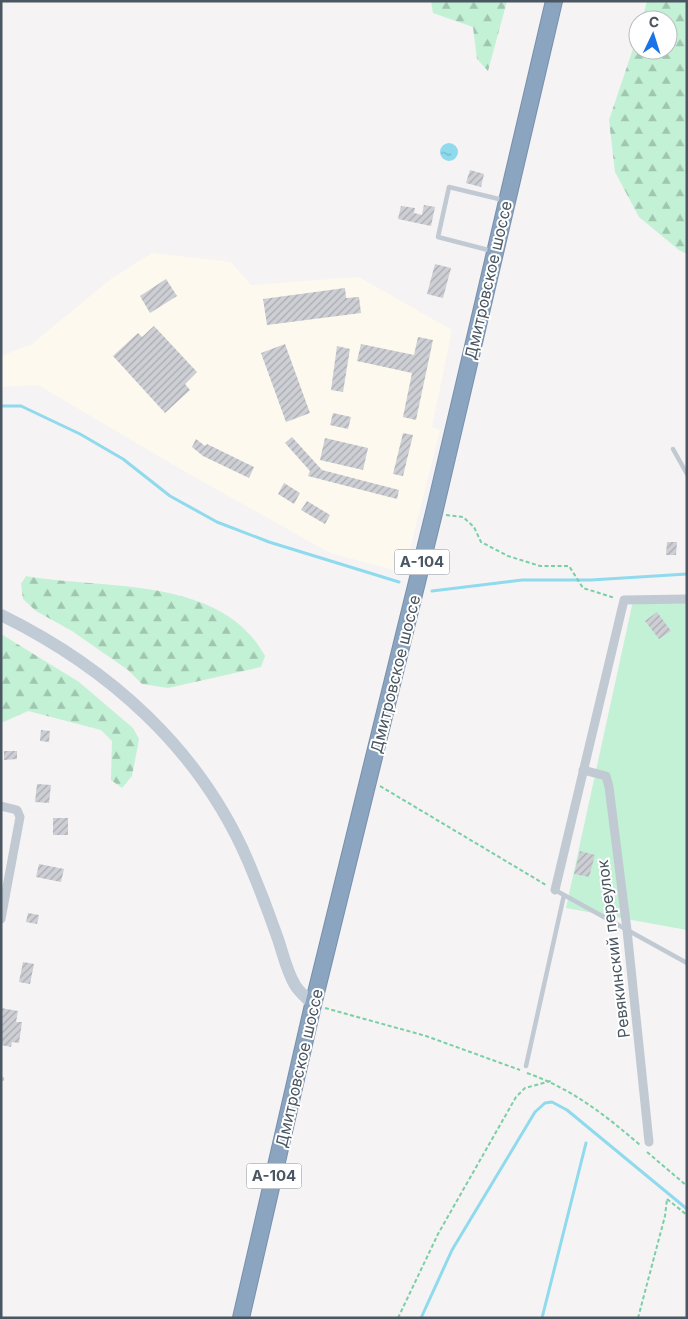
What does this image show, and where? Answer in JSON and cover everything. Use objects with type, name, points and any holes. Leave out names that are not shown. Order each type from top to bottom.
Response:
[{"type":"highway","name":"Дмитровское шоссе","points":[[241,1318],[313,1005],[434,513],[554,1]]},
{"type":"street","points":[[555,890],[624,600],[687,599]]},
{"type":"street","points":[[1,615],[28,628],[84,663],[131,699],[166,734],[198,771],[224,812],[248,859],[295,986],[313,1005]]},
{"type":"street","name":"Ревякинский переулок","points":[[583,770],[606,776],[627,930],[649,1142]]},
{"type":"street","points":[[1,806],[17,810],[20,817],[1,920]]},
{"type":"lane","points":[[494,251],[438,237],[449,187],[507,201]]},
{"type":"lane","points":[[673,449],[687,474]]},
{"type":"lane","points":[[555,890],[687,963]]},
{"type":"lane","points":[[526,1066],[564,895]]},
{"type":"path","points":[[434,513],[463,517],[474,527],[481,542],[508,556],[540,566],[569,566],[583,588],[624,600]]},
{"type":"path","points":[[369,780],[555,890]]},
{"type":"path","points":[[313,1005],[426,1036],[550,1081],[600,1110],[687,1186]]},
{"type":"path","points":[[398,1318],[438,1234],[516,1097],[525,1088],[550,1081]]},
{"type":"path","points":[[638,1318],[665,1216],[667,1199],[687,1215]]},
{"type":"shaded area","points":[[152,253],[231,262],[251,285],[359,277],[452,330],[432,427],[440,430],[404,573],[330,553],[184,471],[38,385],[1,387],[1,356],[32,344],[112,278]]},
{"type":"green space","points":[[431,1],[507,1],[488,71],[477,59],[473,27],[433,13]]},
{"type":"green space","points":[[647,1],[687,1],[687,254],[679,250],[639,217],[615,172],[609,120],[629,60],[678,60],[678,10],[645,10]]},
{"type":"green space","points":[[26,576],[124,586],[158,591],[191,599],[220,611],[245,630],[265,656],[261,667],[168,688],[142,684],[128,670],[72,631],[36,611],[23,599],[21,584]]},
{"type":"green space","points":[[687,597],[687,930],[566,908],[633,601]]},
{"type":"green space","points":[[1,634],[79,682],[133,728],[139,739],[132,776],[122,788],[111,780],[112,741],[101,730],[28,711],[1,723]]},
{"type":"water","points":[[449,143],[455,146],[458,152],[455,158],[449,161],[443,158],[440,152],[443,146]]},
{"type":"building","points":[[470,170],[484,174],[481,187],[466,183]]},
{"type":"building","points":[[424,205],[435,207],[431,226],[398,219],[401,206],[415,208],[414,213],[422,215]]},
{"type":"building","points":[[435,264],[451,268],[443,298],[427,294]]},
{"type":"building","points":[[166,279],[177,296],[150,313],[140,296]]},
{"type":"building","points":[[345,288],[346,298],[359,297],[361,313],[267,325],[263,299]]},
{"type":"building","points":[[154,326],[197,372],[185,384],[190,390],[165,413],[113,356],[138,333],[142,337]]},
{"type":"building","points":[[418,337],[433,340],[416,420],[403,417],[412,373],[357,361],[361,344],[414,355]]},
{"type":"building","points":[[285,344],[310,413],[286,422],[261,353]]},
{"type":"building","points":[[337,346],[350,349],[343,392],[331,390]]},
{"type":"building","points":[[333,413],[351,417],[348,429],[330,425]]},
{"type":"building","points":[[403,433],[413,435],[403,476],[393,474]]},
{"type":"building","points":[[292,437],[322,470],[399,490],[397,499],[308,476],[310,471],[285,443]]},
{"type":"building","points":[[325,438],[368,448],[363,470],[320,460]]},
{"type":"building","points":[[196,439],[205,446],[207,444],[254,467],[249,478],[203,456],[192,447]]},
{"type":"building","points":[[284,483],[300,493],[294,504],[278,494]]},
{"type":"building","points":[[307,501],[330,515],[325,524],[301,510]]},
{"type":"building","points":[[667,542],[677,542],[676,555],[666,555]]},
{"type":"building","points":[[657,612],[671,631],[659,639],[645,621]]},
{"type":"building","points":[[41,730],[50,731],[49,742],[40,741]]},
{"type":"building","points":[[4,751],[17,751],[17,759],[4,760]]},
{"type":"building","points":[[37,784],[51,785],[49,803],[35,802]]},
{"type":"building","points":[[53,818],[68,818],[68,835],[53,835]]},
{"type":"building","points":[[580,851],[595,855],[589,877],[574,874]]},
{"type":"building","points":[[39,864],[64,869],[61,882],[36,877]]},
{"type":"building","points":[[28,913],[39,915],[37,924],[26,922]]},
{"type":"building","points":[[23,962],[34,964],[30,984],[19,982]]},
{"type":"building","points":[[1,1008],[18,1011],[16,1022],[22,1022],[19,1043],[12,1042],[11,1047],[1,1045]]},
{"type":"waterway","points":[[1,406],[21,406],[80,434],[123,459],[170,496],[217,522],[269,542],[399,582]]},
{"type":"waterway","points":[[432,591],[522,580],[591,580],[687,574]]},
{"type":"waterway","points":[[421,1318],[452,1250],[535,1112],[545,1103],[552,1102],[567,1110],[687,1209]]},
{"type":"waterway","points":[[542,1318],[586,1143]]}]
